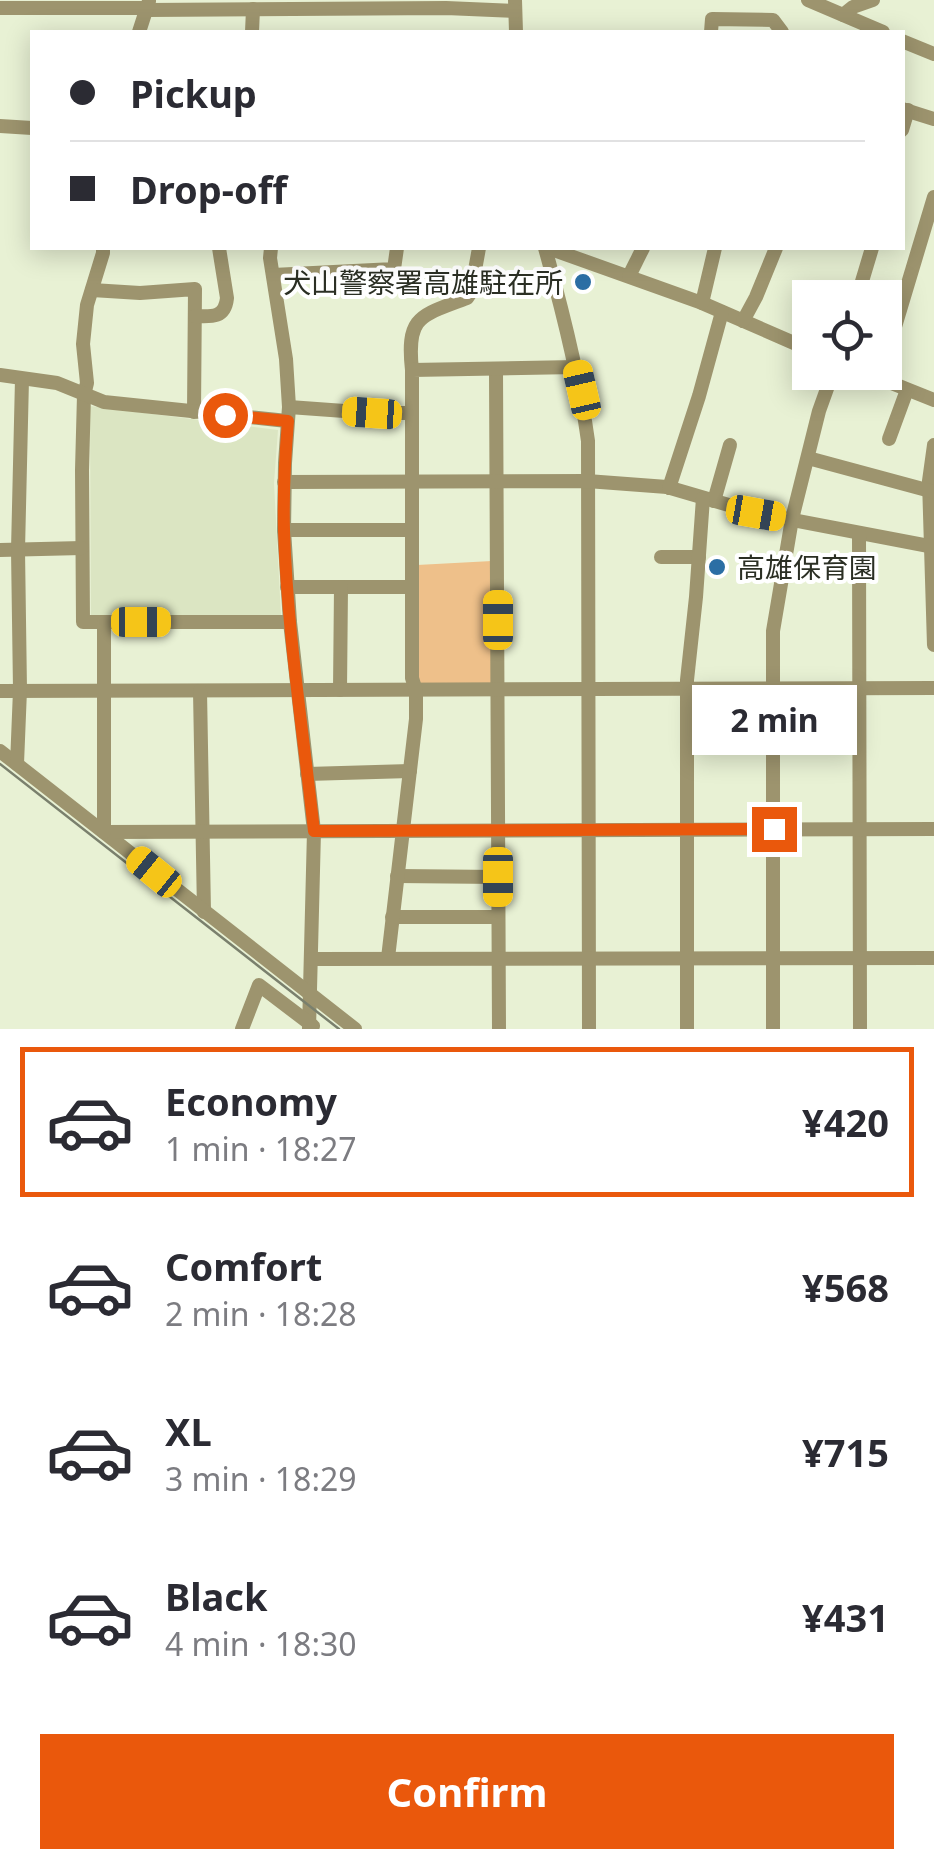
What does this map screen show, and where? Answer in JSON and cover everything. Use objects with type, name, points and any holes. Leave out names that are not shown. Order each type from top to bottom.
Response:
[{"type":"street","points":[[842,16],[853,6],[874,0]]},
{"type":"street","points":[[813,2],[878,30]]},
{"type":"street","points":[[0,8],[146,8],[148,4]]},
{"type":"street","points":[[148,4],[253,9],[515,5],[516,30]]},
{"type":"street","points":[[140,30],[148,4]]},
{"type":"street","points":[[252,30],[253,9]]},
{"type":"street","points":[[711,30],[712,19],[773,20],[780,30]]},
{"type":"street","points":[[905,42],[934,54]]},
{"type":"street","points":[[905,110],[934,119]]},
{"type":"street","points":[[0,126],[30,128]]},
{"type":"street","points":[[902,303],[934,197]]},
{"type":"street","points":[[103,250],[86,304],[83,344],[83,622],[290,622]]},
{"type":"street","points":[[195,316],[214,316],[226,306],[219,250]]},
{"type":"street","points":[[271,250],[286,359],[284,530],[290,622],[314,831],[312,1027]]},
{"type":"street","points":[[273,275],[394,269],[397,250]]},
{"type":"street","points":[[388,958],[416,691],[412,678],[409,342],[417,321],[468,298],[479,250]]},
{"type":"street","points":[[547,250],[576,367],[588,441],[589,1029]]},
{"type":"street","points":[[552,250],[702,304],[792,342]]},
{"type":"street","points":[[629,276],[642,250]]},
{"type":"street","points":[[702,304],[714,250]]},
{"type":"street","points":[[743,321],[775,250]]},
{"type":"street","points":[[862,280],[871,250]]},
{"type":"street","points":[[92,290],[140,293],[195,289],[194,412]]},
{"type":"street","points":[[669,488],[722,312]]},
{"type":"street","points":[[412,370],[576,367]]},
{"type":"street","points":[[496,370],[499,1029]]},
{"type":"street","points":[[0,371],[22,379],[56,383],[104,402],[138,407],[194,412],[412,413]]},
{"type":"street","points":[[17,764],[22,379]]},
{"type":"street","points":[[902,387],[934,400]]},
{"type":"street","points":[[774,1029],[773,631],[792,519],[827,390]]},
{"type":"street","points":[[889,439],[907,390]]},
{"type":"street","points":[[687,1029],[687,689],[699,557],[709,500],[730,445]]},
{"type":"street","points":[[934,445],[929,470],[934,645]]},
{"type":"street","points":[[808,458],[932,491]]},
{"type":"street","points":[[284,482],[587,481],[669,488],[756,513],[932,547]]},
{"type":"street","points":[[284,530],[412,530]]},
{"type":"street","points":[[859,533],[860,1029]]},
{"type":"street","points":[[0,550],[82,548]]},
{"type":"street","points":[[661,557],[699,557]]},
{"type":"street","points":[[288,587],[412,587]]},
{"type":"street","points":[[340,690],[341,587]]},
{"type":"street","points":[[104,622],[104,832]]},
{"type":"street","points":[[0,691],[934,688]]},
{"type":"street","points":[[200,691],[204,912]]},
{"type":"street","points":[[0,752],[355,1029]]},
{"type":"street","points":[[308,774],[410,771]]},
{"type":"street","points":[[104,832],[934,829]]},
{"type":"street","points":[[397,876],[498,877]]},
{"type":"street","points":[[392,917],[498,917]]},
{"type":"street","points":[[312,959],[934,958]]},
{"type":"street","points":[[242,1029],[259,985],[312,1027]]},
{"type":"shaded area","points":[[90,406],[278,430],[274,483],[281,616],[91,616]]},
{"type":"shaded area","points":[[492,561],[495,683],[419,684],[417,565]]},
{"type":"railway","points":[[0,764],[339,1029]]},
{"type":"place","name":"犬山警察署高雄駐在所","points":[[583,282]]},
{"type":"place","name":"高雄保育園","points":[[717,567]]},
{"type":"route","points":[[225,415],[288,421],[284,530],[290,622],[314,831],[774,829]]}]
